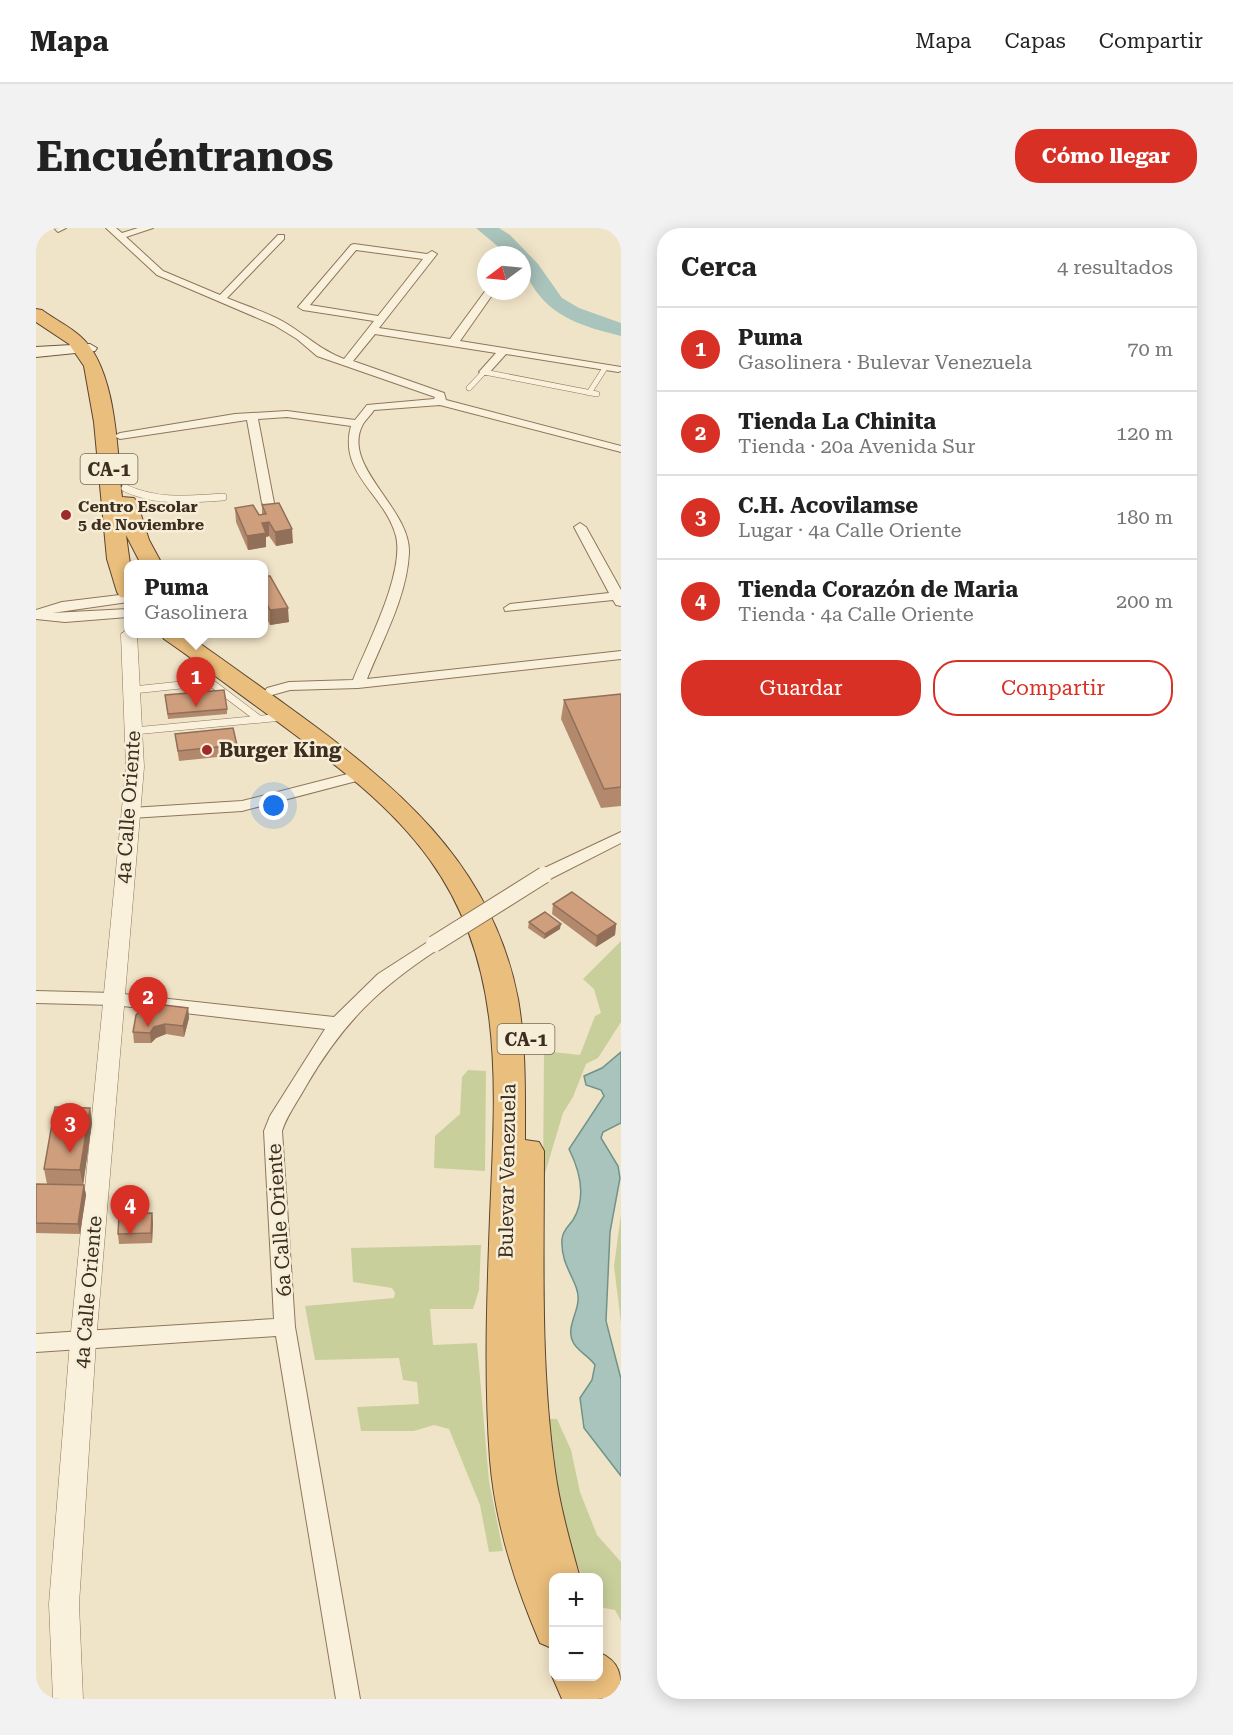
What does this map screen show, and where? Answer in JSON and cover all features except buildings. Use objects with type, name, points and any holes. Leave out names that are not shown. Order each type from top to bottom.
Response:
[{"type":"highway","points":[[36,307],[89,348]]},
{"type":"highway","name":"CA-1","points":[[36,314],[89,348],[113,390],[125,488],[141,503],[138,540],[149,560]]},
{"type":"highway","name":"CA-1","points":[[89,348],[105,422],[118,559],[124,577]]},
{"type":"highway","name":"Bulevar Venezuela","points":[[177,638],[210,672],[279,704],[368,764],[442,831],[463,857],[494,912],[512,965],[526,1036],[527,1390],[530,1443],[547,1532],[559,1573]]},
{"type":"highway","name":"Bulevar Venezuela","points":[[205,638],[408,816],[442,858],[472,908],[486,938],[499,981],[506,1028],[509,1095],[505,1335],[509,1462],[515,1506],[538,1587],[553,1627]]},
{"type":"highway","points":[[574,1681],[583,1699]]},
{"type":"highway","points":[[603,1681],[612,1699]]},
{"type":"main road","points":[[36,352],[89,348]]},
{"type":"street","points":[[111,228],[160,273],[278,323],[302,337],[321,354],[440,396],[439,401]]},
{"type":"street","points":[[121,236],[147,228]]},
{"type":"street","points":[[222,298],[281,237]]},
{"type":"street","points":[[348,362],[431,256],[354,247],[303,307],[381,319]]},
{"type":"street","points":[[453,343],[484,300]]},
{"type":"street","points":[[371,330],[620,371]]},
{"type":"street","points":[[484,372],[502,352]]},
{"type":"street","points":[[358,684],[400,577],[404,545],[396,519],[355,460],[352,443],[356,423],[371,407],[439,401],[621,449]]},
{"type":"street","points":[[120,436],[235,417],[287,414],[356,423]]},
{"type":"street","points":[[252,416],[268,503]]},
{"type":"street","points":[[510,608],[620,597],[580,527]]},
{"type":"street","points":[[36,615],[62,606],[124,599]]},
{"type":"street","points":[[36,615],[55,618],[124,613]]},
{"type":"street","name":"4a Calle Oriente","points":[[68,1699],[64,1604],[83,1342],[135,767],[129,638]]},
{"type":"street","points":[[279,704],[290,686],[358,684],[621,655]]},
{"type":"street","points":[[131,813],[242,806],[363,775]]},
{"type":"street","name":"6a Calle Oriente","points":[[348,1699],[285,1327],[273,1131],[282,1111],[339,1024],[356,1003],[386,976],[544,875],[621,837]]},
{"type":"street","points":[[36,997],[114,999],[339,1024]]},
{"type":"street","points":[[36,1343],[83,1342],[285,1327]]},
{"type":"lane","points":[[589,393],[605,368]]},
{"type":"lane","points":[[470,388],[484,372],[597,394]]},
{"type":"lane","points":[[141,503],[224,497]]},
{"type":"lane","points":[[133,690],[190,688],[210,672],[259,719]]},
{"type":"lane","points":[[134,731],[196,721],[259,719],[279,704]]},
{"type":"green space","points":[[621,941],[621,1022],[598,1058],[586,1064],[573,1097],[563,1113],[543,1180],[544,1051],[580,1055],[595,1016],[601,1013],[594,989],[583,979]]},
{"type":"green space","points":[[468,1070],[486,1071],[485,1171],[434,1168],[435,1136],[460,1114],[462,1077]]},
{"type":"green space","points":[[621,1214],[621,1323],[614,1266]]},
{"type":"green space","points":[[481,1245],[479,1290],[473,1309],[430,1309],[433,1345],[477,1343],[489,1481],[503,1551],[489,1552],[480,1505],[449,1429],[434,1425],[414,1431],[361,1431],[357,1407],[419,1404],[417,1382],[403,1380],[399,1358],[315,1360],[305,1306],[394,1298],[395,1293],[392,1288],[353,1282],[351,1248]]},
{"type":"green space","points":[[542,1419],[557,1419],[571,1450],[580,1492],[597,1535],[621,1562],[621,1621],[615,1610],[603,1608],[603,1573],[581,1573],[562,1522]]},
{"type":"water","points":[[621,1052],[621,1123],[603,1132],[601,1138],[618,1166],[620,1178],[610,1232],[606,1321],[621,1379],[621,1476],[584,1428],[580,1398],[592,1380],[595,1365],[577,1348],[571,1337],[578,1294],[564,1258],[562,1239],[577,1211],[581,1193],[579,1175],[569,1149],[604,1096],[601,1090],[586,1085],[584,1076],[602,1068]]},
{"type":"waterway","points":[[486,228],[510,246]]},
{"type":"waterway","points":[[531,268],[549,296],[562,308],[621,330]]},
{"type":"place","name":"Centro Escolar 5 de Noviembre","points":[[66,515]]},
{"type":"place","name":"Puma","points":[[196,707]]},
{"type":"place","name":"Burger King","points":[[207,750]]},
{"type":"place","name":"Tienda La Chinita","points":[[148,1027]]},
{"type":"place","name":"C.H. Acovilamse","points":[[70,1153]]},
{"type":"place","name":"Tienda Corazón de Maria","points":[[130,1235]]}]
